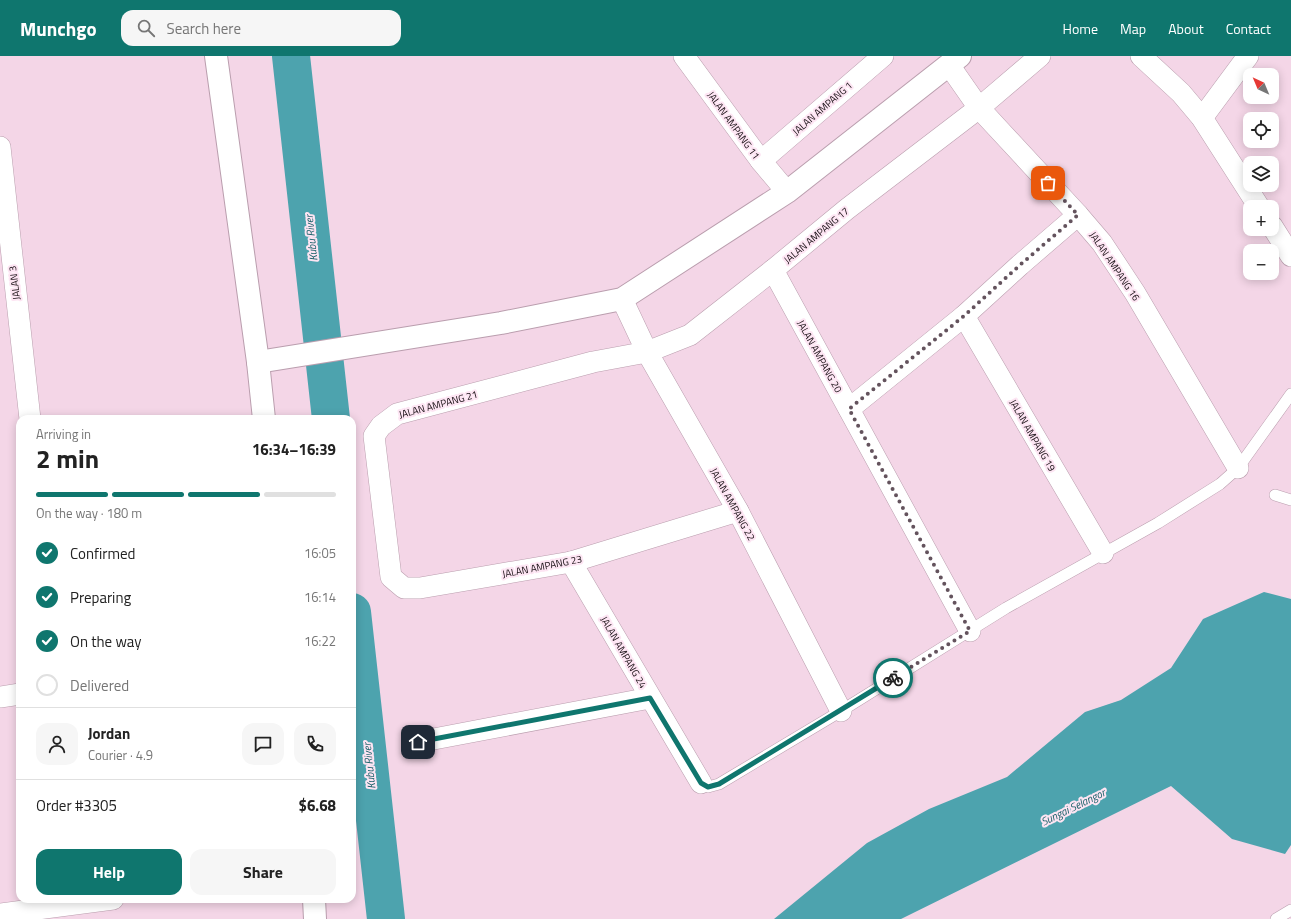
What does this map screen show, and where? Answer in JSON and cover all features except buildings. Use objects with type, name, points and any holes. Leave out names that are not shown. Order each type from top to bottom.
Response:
[{"type":"street","points":[[216,56],[258,362],[264,415]]},
{"type":"street","name":"JALAN AMPANG 11","points":[[684,56],[761,160],[787,192]]},
{"type":"street","name":"JALAN AMPANG 17","points":[[647,352],[690,335],[773,270],[846,209],[979,108],[1040,56]]},
{"type":"street","points":[[1141,56],[1181,93],[1202,118],[1255,200]]},
{"type":"street","points":[[1202,118],[1248,56]]},
{"type":"street","name":"JALAN AMPANG 1","points":[[761,160],[875,58]]},
{"type":"street","points":[[258,362],[501,323],[622,299],[787,192],[955,60]]},
{"type":"street","name":"JALAN AMPANG 16","points":[[955,60],[979,108],[1102,243],[1134,293],[1238,468]]},
{"type":"street","name":"JALAN 3","points":[[0,147],[30,415]]},
{"type":"street","points":[[849,409],[964,316],[1078,215]]},
{"type":"street","points":[[1279,236],[1291,254]]},
{"type":"street","name":"JALAN AMPANG 20","points":[[773,270],[970,631]]},
{"type":"street","name":"JALAN AMPANG 22","points":[[622,299],[647,352],[738,511],[840,712]]},
{"type":"street","name":"JALAN AMPANG 19","points":[[964,316],[1102,554]]},
{"type":"street","name":"JALAN AMPANG 21","points":[[391,577],[374,436],[381,426],[397,414],[593,362],[647,352]]},
{"type":"street","name":"JALAN AMPANG 23","points":[[391,577],[404,588],[420,588],[571,562],[738,511]]},
{"type":"street","name":"JALAN AMPANG 24","points":[[571,562],[701,783]]},
{"type":"street","points":[[0,697],[16,695]]},
{"type":"street","points":[[418,742],[650,698]]},
{"type":"street","points":[[8,915],[87,903]]},
{"type":"street","points":[[314,903],[315,919]]},
{"type":"lane","points":[[701,783],[708,787],[719,784],[840,712],[1006,608],[1158,524],[1220,484],[1238,468],[1291,394]]},
{"type":"lane","points":[[1275,495],[1291,500]]},
{"type":"lane","points":[[1276,919],[1291,910]]},
{"type":"water","name":"Sungai Selangor","points":[[1264,592],[1291,599],[1291,845],[1285,854],[1232,839],[1171,786],[901,919],[774,919],[867,843],[929,809],[1007,777],[1085,712],[1121,700],[1171,668],[1203,619]]},
{"type":"waterway","name":"Kubu River","points":[[291,56],[331,415]]},
{"type":"waterway","name":"Kubu River","points":[[356,648],[386,919]]},
{"type":"way so far","points":[[893,678],[970,631],[849,409],[941,336],[1078,215],[1048,183]]},
{"type":"route","points":[[418,742],[650,698],[701,783],[708,787],[719,784],[840,712],[893,678]]}]
